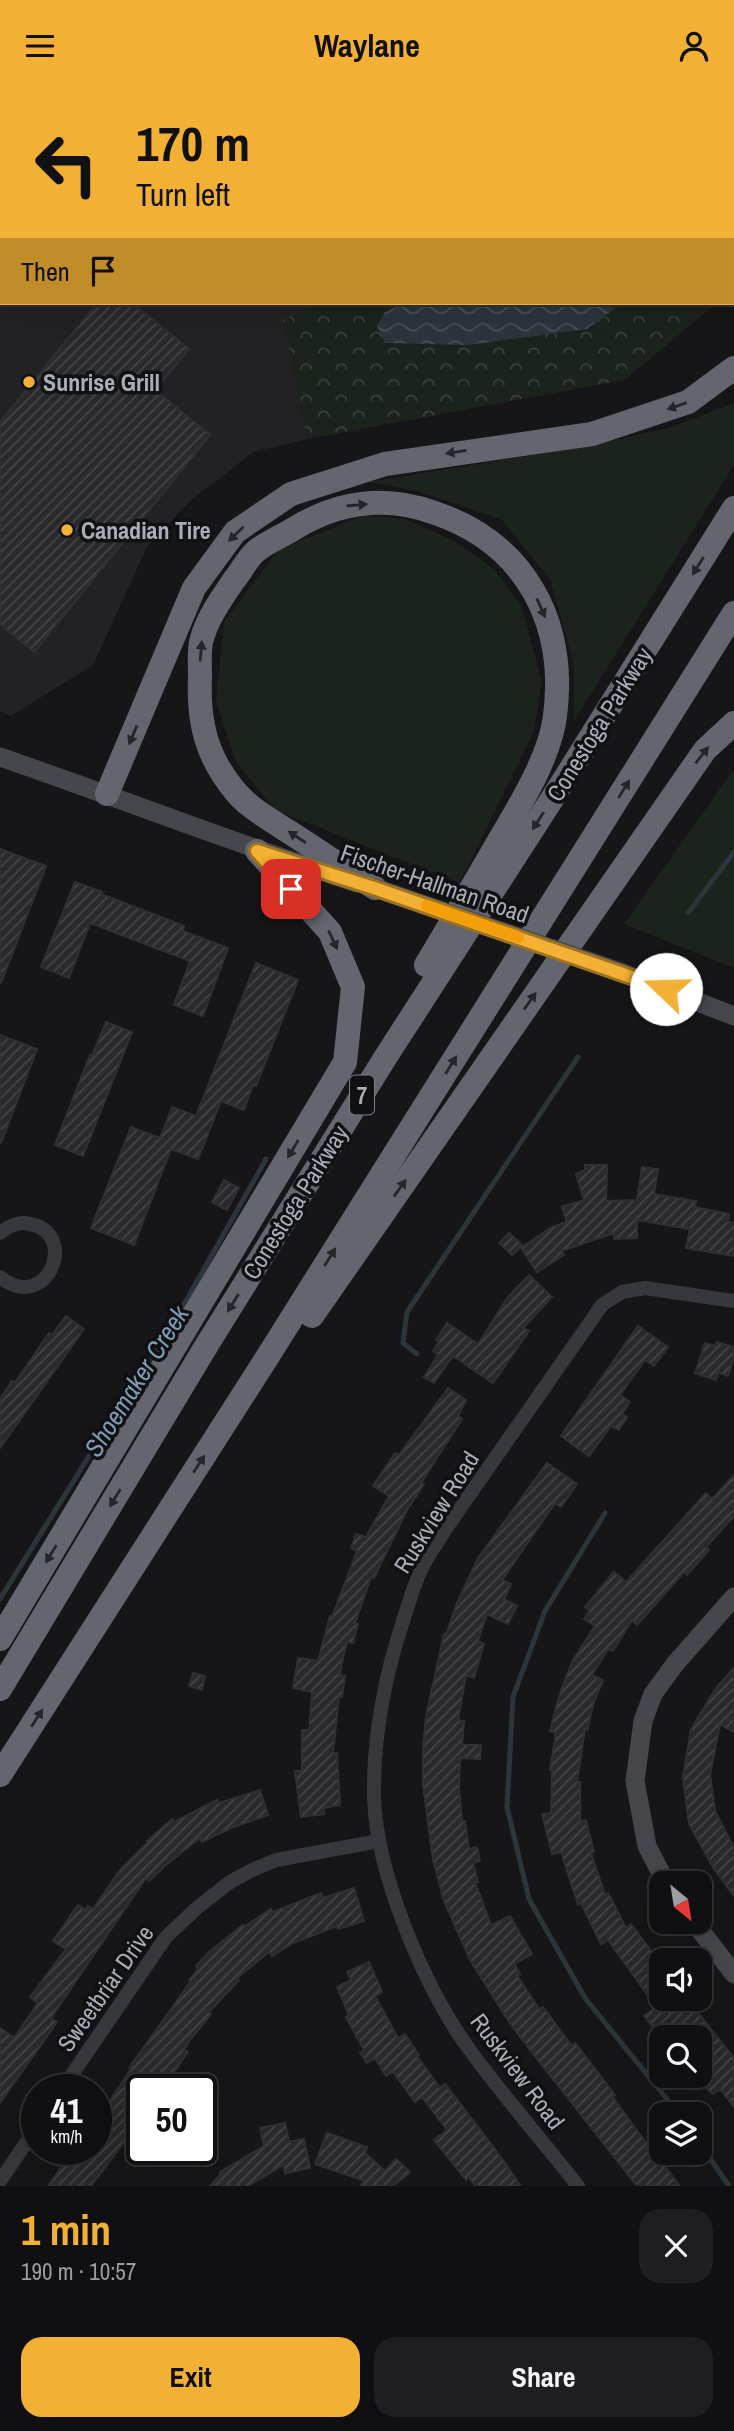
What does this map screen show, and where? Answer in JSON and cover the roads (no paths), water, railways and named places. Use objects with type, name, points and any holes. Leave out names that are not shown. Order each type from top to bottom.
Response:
[{"type":"highway","points":[[98,791],[194,588],[235,533],[291,494],[385,464],[592,434],[688,403],[734,368]]},
{"type":"highway","points":[[374,888],[245,803],[220,771],[208,750],[199,701],[201,642],[217,605],[254,552],[311,519],[341,506],[411,504],[476,530],[504,551],[529,582],[544,613],[553,645],[557,682],[555,719],[543,757],[526,795],[402,1006],[385,1058]]},
{"type":"highway","name":"Conestoga Parkway","points":[[0,1689],[198,1360],[385,1058],[552,800],[734,508]]},
{"type":"highway","points":[[0,1775],[268,1356],[734,613]]},
{"type":"highway","points":[[268,1356],[309,1319],[705,750],[734,723]]},
{"type":"highway","points":[[0,1639],[345,1062],[353,987],[330,932],[257,851]]},
{"type":"main road","name":"Fischer-Hallman Road","points":[[0,757],[257,851],[620,972],[734,1016]]},
{"type":"main road","points":[[660,1871],[647,1846],[635,1781],[643,1721],[653,1694],[675,1664],[734,1597]]},
{"type":"main road","points":[[703,1934],[734,1974]]},
{"type":"street","points":[[0,1233],[17,1223],[36,1225],[51,1238],[55,1247],[55,1258],[52,1269],[37,1284],[17,1286],[0,1277]]},
{"type":"street","name":"Ruskview Road","points":[[578,2186],[468,2048],[416,1955],[379,1841],[374,1798],[378,1721],[388,1666],[422,1567],[602,1305],[622,1292],[645,1288],[734,1301]]},
{"type":"street","name":"Sweetbriar Drive","points":[[72,2074],[166,1937],[230,1882],[276,1860],[379,1841]]},
{"type":"street","points":[[0,2181],[21,2150]]},
{"type":"water","points":[[401,305],[619,305],[587,329],[468,345],[385,343],[377,326],[385,312]]},
{"type":"waterway","points":[[688,913],[734,852]]},
{"type":"waterway","points":[[417,1354],[403,1343],[407,1312],[578,1057]]},
{"type":"waterway","name":"Shoemaker Creek","points":[[0,1599],[187,1299],[266,1159]]},
{"type":"waterway","points":[[605,1513],[545,1611],[513,1697],[507,1807],[529,1899],[585,1998],[669,2102]]},
{"type":"waterway","points":[[712,2161],[729,2186]]},
{"type":"place","name":"Sunrise Grill","points":[[29,382]]},
{"type":"place","name":"Canadian Tire","points":[[67,530]]}]
